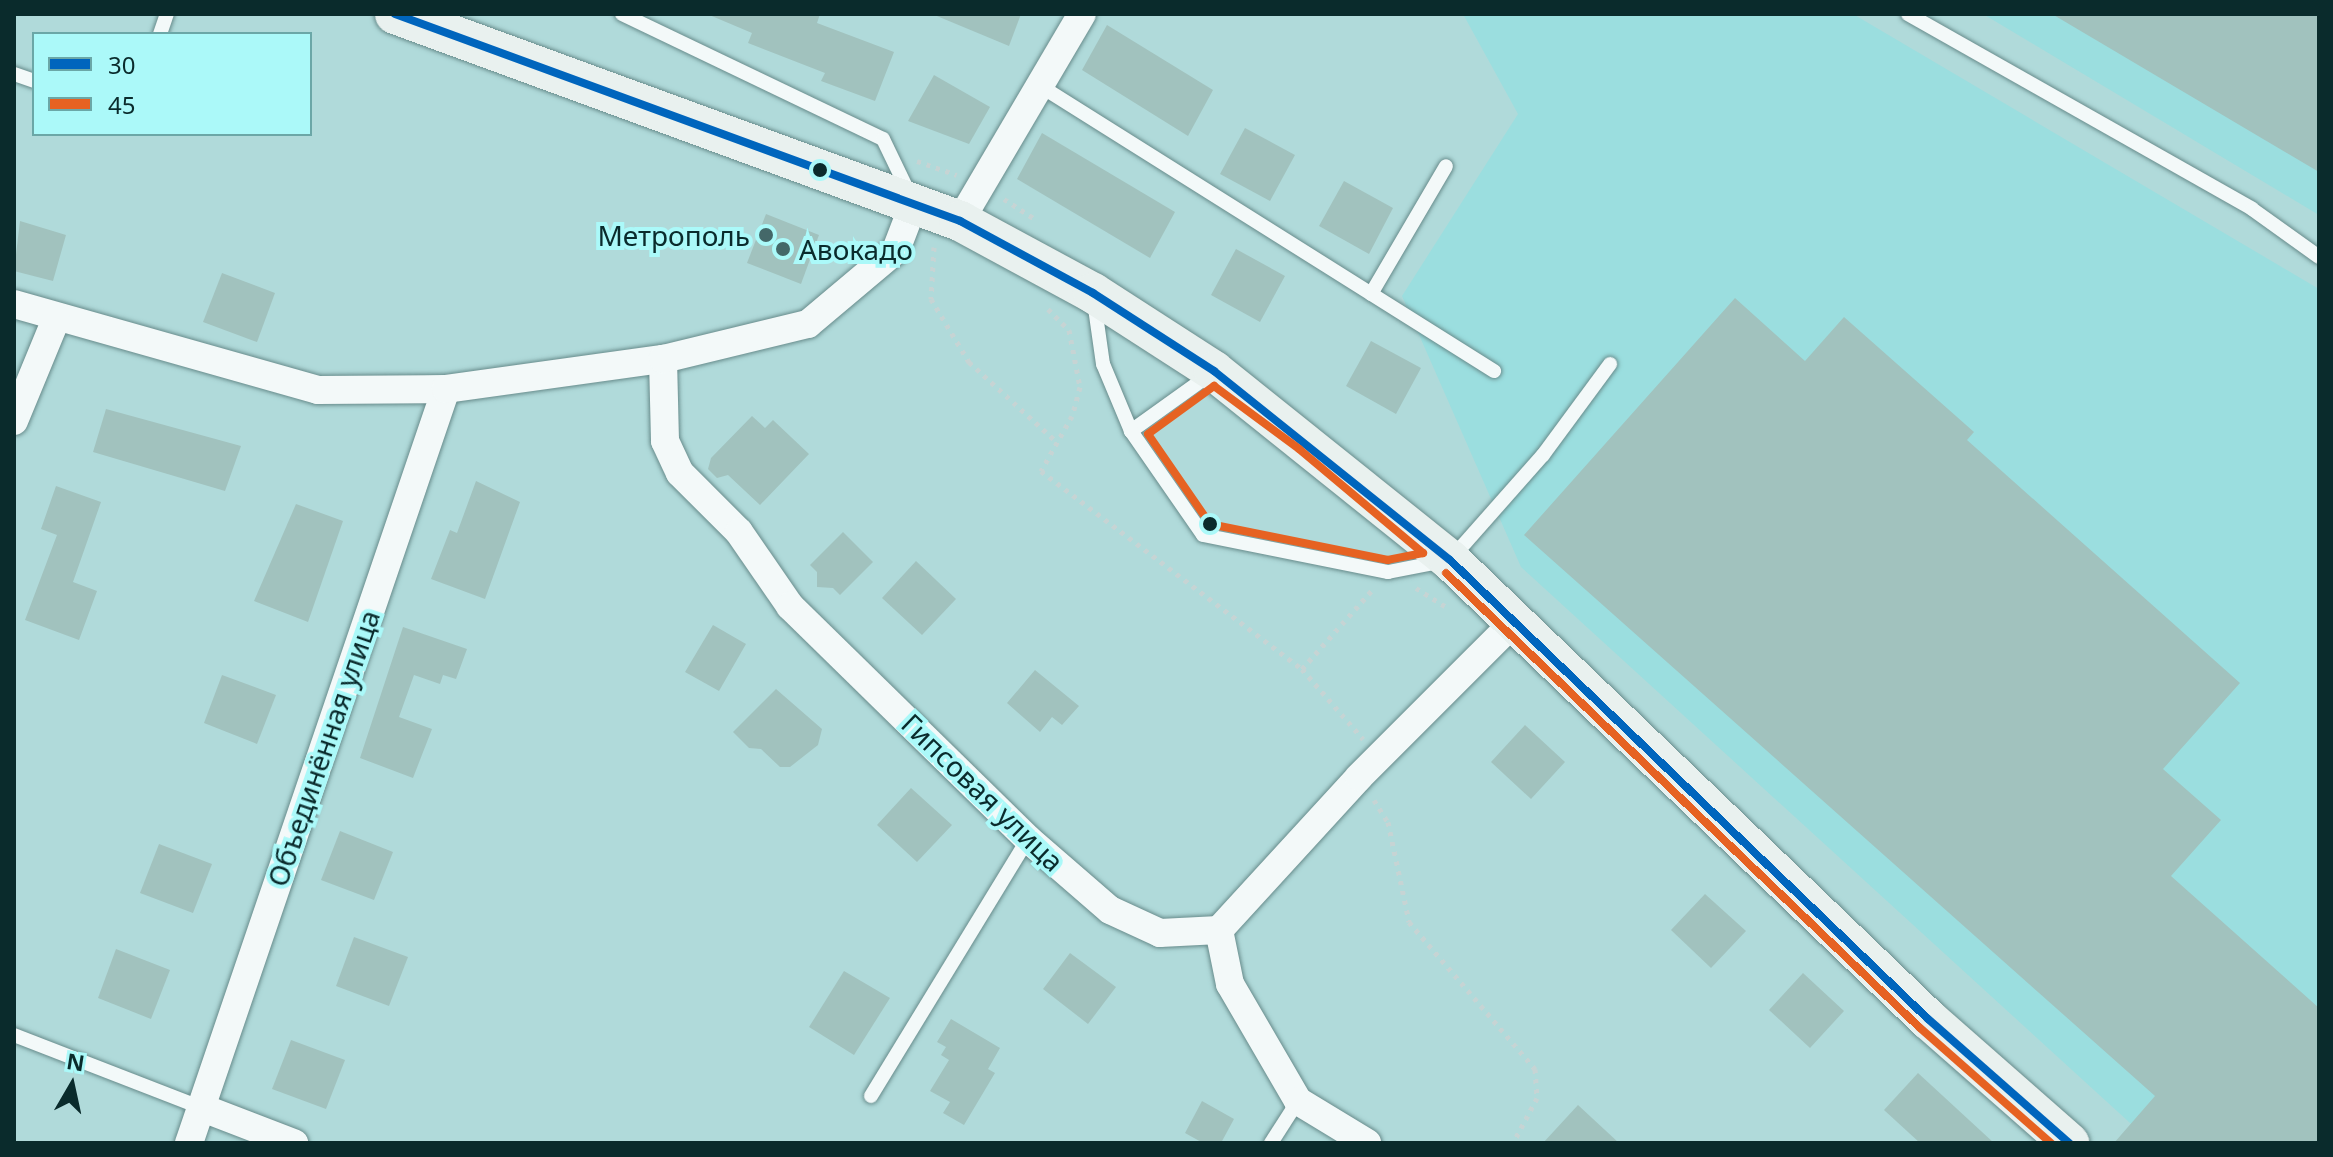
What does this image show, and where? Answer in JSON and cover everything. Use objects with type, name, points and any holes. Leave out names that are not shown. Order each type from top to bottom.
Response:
[{"type":"main road","points":[[395,14],[914,203],[954,238],[1093,293],[1214,371],[1450,560],[1516,620],[1928,1019],[2069,1143]]},
{"type":"street","points":[[954,238],[1082,14]]},
{"type":"street","points":[[14,304],[56,319],[318,390],[446,389],[663,359],[808,324],[896,250],[914,203]]},
{"type":"street","points":[[14,421],[56,319]]},
{"type":"street","name":"Гипсовая улица","points":[[663,359],[665,441],[680,473],[739,532],[790,606],[1028,839],[1110,910],[1160,933],[1219,930]]},
{"type":"street","name":"Объединённая улица","points":[[189,1143],[446,389]]},
{"type":"street","points":[[1367,1143],[1298,1101],[1230,984],[1219,930],[1359,777],[1516,620]]},
{"type":"street","points":[[200,1107],[294,1143]]},
{"type":"lane","points":[[622,14],[883,139],[914,203]]},
{"type":"lane","points":[[1908,14],[2252,209],[2319,257]]},
{"type":"lane","points":[[1042,87],[1494,371]]},
{"type":"lane","points":[[1371,294],[1446,166]]},
{"type":"lane","points":[[1093,293],[1103,364],[1131,431],[1203,535],[1388,572],[1450,560],[1543,455],[1610,364]]},
{"type":"lane","points":[[1131,431],[1214,371]]},
{"type":"lane","points":[[871,1096],[1028,839]]},
{"type":"lane","points":[[14,1035],[200,1107]]},
{"type":"lane","points":[[1271,1143],[1298,1101]]},
{"type":"path","points":[[954,238],[934,247],[931,299],[969,362],[1057,442]]},
{"type":"path","points":[[1046,307],[1069,330],[1080,387],[1041,471],[1302,669],[1379,757]]},
{"type":"path","points":[[1405,582],[1449,608]]},
{"type":"path","points":[[1302,669],[1364,596],[1387,583]]},
{"type":"path","points":[[1359,777],[1388,822],[1409,922],[1535,1069],[1537,1098],[1513,1143]]},
{"type":"shaded area","points":[[1463,14],[1853,14],[2319,289],[2319,1143],[2152,1143],[1521,567],[1402,296],[1518,114]]},
{"type":"shaded area","points":[[1983,14],[2319,14],[2319,215]]},
{"type":"building","points":[[707,14],[820,14],[817,23],[894,52],[875,101],[821,81],[825,73],[748,43],[752,33]]},
{"type":"building","points":[[932,14],[1021,14],[1009,46]]},
{"type":"building","points":[[2052,14],[2319,14],[2319,172]]},
{"type":"building","points":[[1107,25],[1213,90],[1188,136],[1082,70]]},
{"type":"building","points":[[934,75],[990,107],[969,144],[908,121]]},
{"type":"building","points":[[1245,128],[1295,155],[1270,201],[1220,174]]},
{"type":"building","points":[[1042,133],[1175,212],[1150,258],[1017,179]]},
{"type":"building","points":[[1344,181],[1393,208],[1369,254],[1319,226]]},
{"type":"building","points":[[766,214],[819,235],[801,284],[747,263]]},
{"type":"building","points":[[20,221],[66,235],[53,281],[14,271]]},
{"type":"building","points":[[1236,249],[1285,276],[1260,322],[1211,295]]},
{"type":"building","points":[[222,273],[275,293],[257,342],[203,322]]},
{"type":"building","points":[[1735,298],[1805,361],[1844,317],[1974,432],[1967,440],[2240,683],[2163,769],[2221,820],[2171,876],[2319,1008],[2319,1143],[2114,1143],[2155,1096],[1524,535]]},
{"type":"building","points":[[1371,341],[1421,368],[1396,414],[1346,386]]},
{"type":"building","points":[[106,409],[241,446],[225,491],[93,452]]},
{"type":"building","points":[[752,416],[765,428],[773,420],[809,454],[760,505],[728,475],[717,478],[708,469],[711,458]]},
{"type":"building","points":[[476,481],[520,502],[485,599],[431,579],[450,530],[457,533]]},
{"type":"building","points":[[56,486],[101,502],[73,582],[97,591],[79,640],[25,620],[57,535],[41,529]]},
{"type":"building","points":[[296,504],[343,521],[308,622],[254,601]]},
{"type":"building","points":[[843,532],[873,562],[840,595],[833,588],[817,587],[817,572],[810,565]]},
{"type":"building","points":[[916,561],[956,599],[922,635],[882,598]]},
{"type":"building","points":[[713,625],[746,644],[719,691],[685,672]]},
{"type":"building","points":[[403,627],[467,649],[456,679],[443,675],[440,684],[414,675],[399,717],[432,729],[413,778],[360,758]]},
{"type":"building","points":[[1035,670],[1079,706],[1062,725],[1052,717],[1040,732],[1007,703]]},
{"type":"building","points":[[222,675],[276,695],[257,744],[204,723]]},
{"type":"building","points":[[776,689],[822,729],[818,745],[790,767],[780,767],[761,749],[749,748],[733,732]]},
{"type":"building","points":[[1525,725],[1565,762],[1531,799],[1491,762]]},
{"type":"building","points":[[911,788],[952,825],[917,862],[877,825]]},
{"type":"building","points":[[340,831],[393,852],[374,900],[321,880]]},
{"type":"building","points":[[159,844],[212,864],[193,913],[140,893]]},
{"type":"building","points":[[1705,894],[1746,931],[1711,968],[1671,930]]},
{"type":"building","points":[[354,937],[408,957],[389,1006],[336,986]]},
{"type":"building","points":[[116,949],[170,970],[151,1019],[98,998]]},
{"type":"building","points":[[1070,953],[1116,987],[1088,1024],[1043,989]]},
{"type":"building","points":[[844,971],[890,998],[854,1055],[809,1027]]},
{"type":"building","points":[[1803,973],[1844,1011],[1810,1048],[1769,1010]]},
{"type":"building","points":[[951,1019],[1000,1048],[988,1069],[995,1073],[964,1125],[943,1113],[950,1102],[930,1091],[949,1060],[941,1055],[946,1047],[937,1042]]},
{"type":"building","points":[[291,1040],[345,1060],[326,1109],[272,1089]]},
{"type":"building","points":[[1918,1073],[1994,1143],[1920,1143],[1884,1110]]},
{"type":"building","points":[[1202,1101],[1234,1119],[1221,1143],[1203,1143],[1185,1133]]},
{"type":"building","points":[[1578,1105],[1619,1143],[1543,1143]]},
{"type":"transit line","name":"30","points":[[395,14],[960,221],[1093,293],[1214,371],[1450,560],[1928,1019],[2069,1143]]},
{"type":"transit line","name":"45","points":[[1214,386],[1299,449],[1423,553],[1388,560],[1210,524],[1148,434],[1214,386]]},
{"type":"transit line","name":"45","points":[[1446,573],[1920,1028],[2051,1143]]},
{"type":"place","name":"Метрополь","points":[[766,235]]},
{"type":"place","name":"Авокадо","points":[[783,249]]}]
